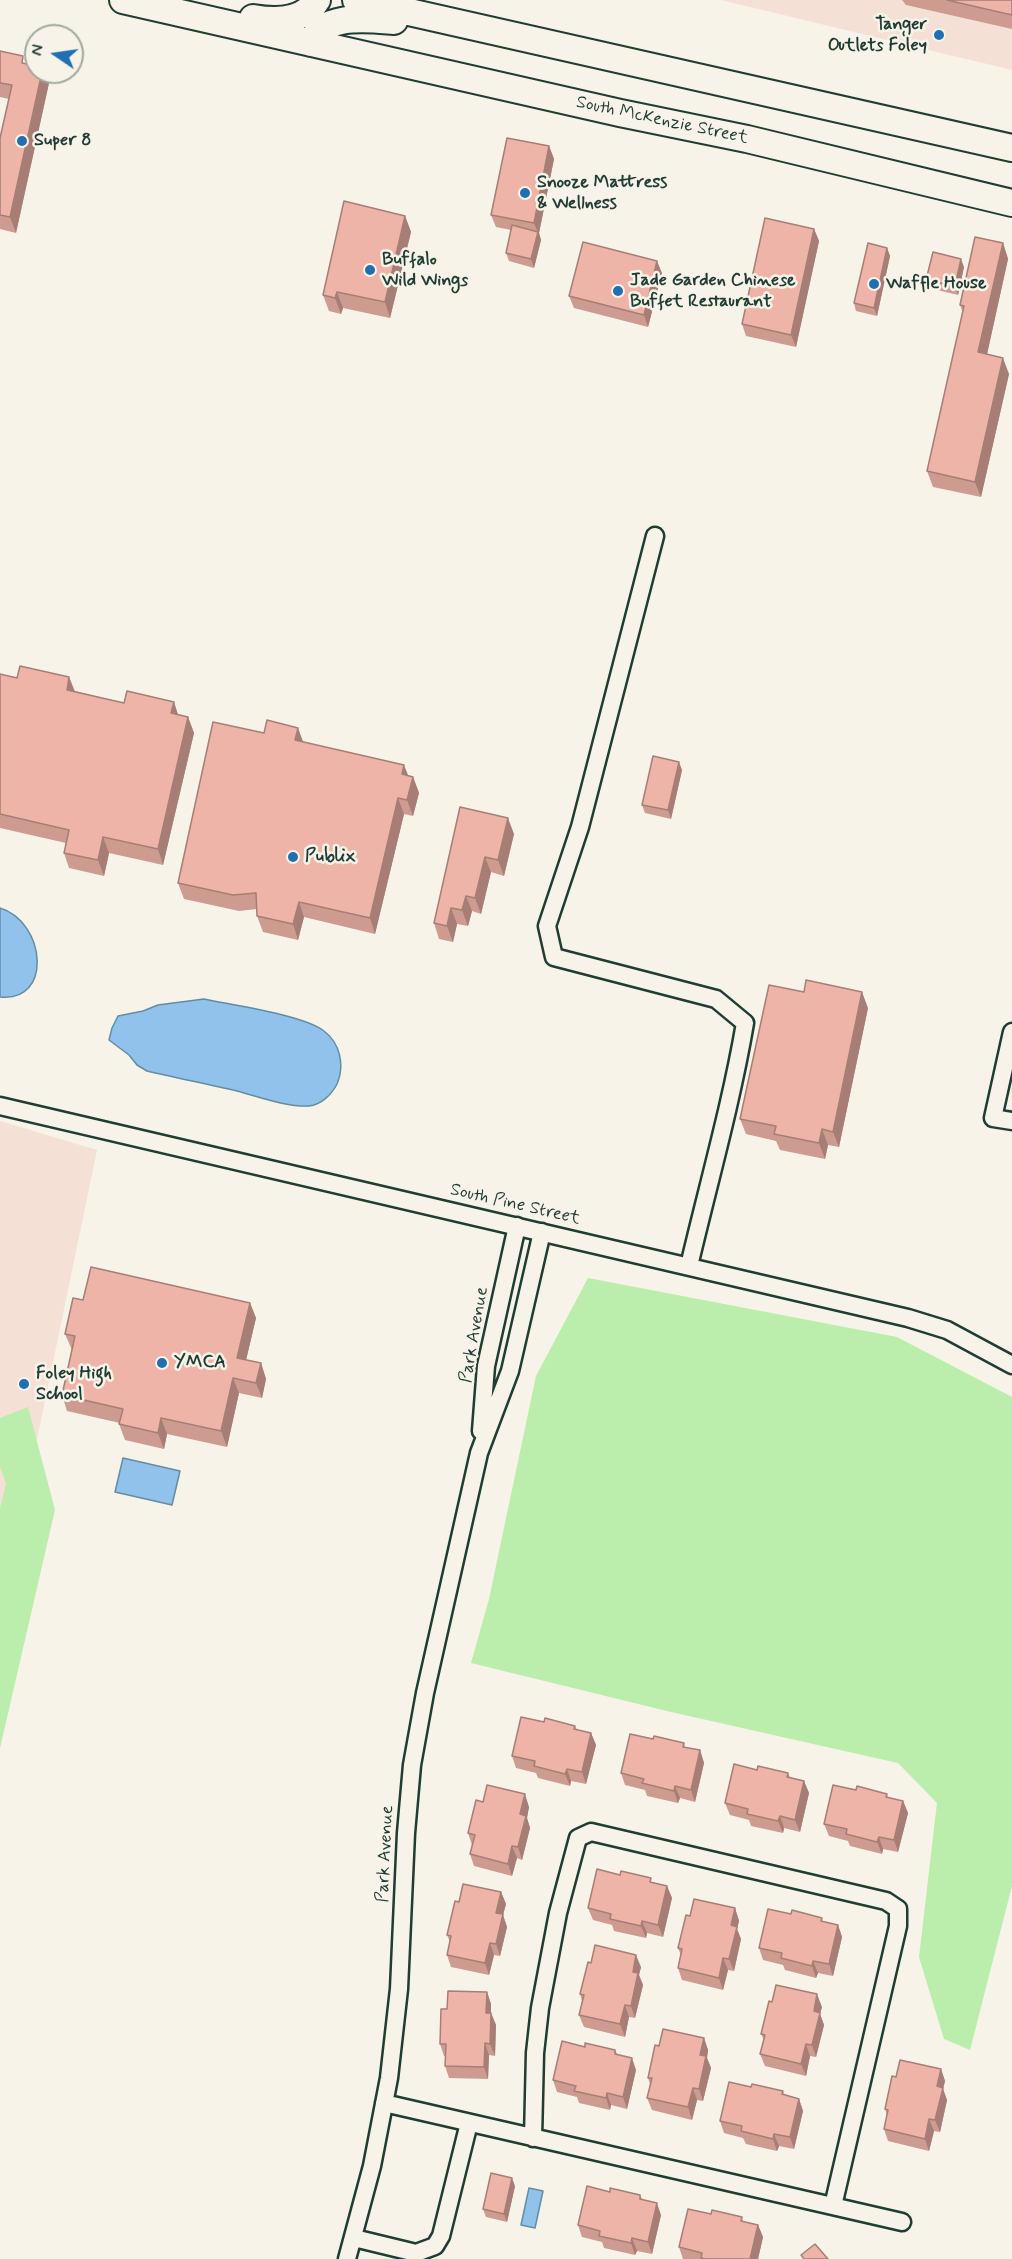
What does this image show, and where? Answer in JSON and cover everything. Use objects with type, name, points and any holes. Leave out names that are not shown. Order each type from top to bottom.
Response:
[{"type":"main road","name":"South McKenzie Street","points":[[123,0],[620,113],[747,139],[1012,203]]},
{"type":"main road","points":[[152,0],[267,20],[290,19],[312,8],[317,0]]},
{"type":"main road","points":[[356,0],[1012,148]]},
{"type":"main road","points":[[311,43],[315,33],[329,24],[359,19],[464,24]]},
{"type":"street","points":[[655,536],[580,827],[547,926],[554,957],[716,999],[745,1023],[735,1081],[689,1266]]},
{"type":"street","points":[[1012,1032],[993,1118],[1012,1121]]},
{"type":"street","name":"South Pine Street","points":[[0,1106],[908,1318],[947,1330],[1012,1365]]},
{"type":"street","name":"Park Avenue","points":[[346,2259],[354,2238],[372,2166],[384,2103],[399,1989],[406,1833],[412,1765],[479,1453],[486,1366],[517,1226]]},
{"type":"street","name":"Park Avenue","points":[[479,1453],[510,1371],[542,1232]]},
{"type":"street","points":[[533,2138],[535,2052],[540,2008],[558,1913],[578,1838],[591,1832],[886,1901],[898,1909],[898,1926],[833,2206]]},
{"type":"street","points":[[384,2103],[902,2222]]},
{"type":"street","points":[[354,2238],[416,2253],[435,2246],[441,2236],[469,2123]]},
{"type":"shaded area","name":"Tanger Outlets Foley","points":[[721,0],[1012,0],[1012,70]]},
{"type":"shaded area","name":"Foley High School","points":[[0,1121],[97,1150],[0,1618]]},
{"type":"green space","points":[[588,1278],[897,1337],[1012,1397],[1012,1886],[970,2050],[944,2039],[919,1957],[937,1803],[898,1763],[671,1712],[471,1663],[489,1599],[536,1376]]},
{"type":"green space","points":[[28,1407],[55,1510],[0,1748],[0,1509],[6,1483],[0,1467],[0,1418]]},
{"type":"water","points":[[0,908],[15,916],[27,929],[34,944],[37,960],[35,975],[29,988],[17,995],[0,997]]},
{"type":"water","points":[[204,999],[285,1015],[324,1031],[334,1042],[340,1055],[341,1069],[335,1088],[318,1104],[300,1106],[282,1103],[147,1071],[109,1040],[118,1016],[143,1011],[158,1005]]},
{"type":"water","points":[[123,1458],[180,1471],[172,1505],[115,1492]]},
{"type":"water","points":[[529,2188],[543,2191],[535,2228],[521,2225]]},
{"type":"building","points":[[947,0],[1012,0],[1012,15]]},
{"type":"building","name":"Super 8","points":[[0,51],[23,56],[24,84],[39,84],[10,217],[0,215],[0,138],[12,85],[0,83]]},
{"type":"building","name":"Snooze Mattress & Wellness","points":[[507,138],[549,146],[534,223],[491,215]]},
{"type":"building","name":"Buffalo Wild Wings","points":[[344,201],[405,216],[385,302],[337,292],[335,298],[323,295]]},
{"type":"building","points":[[765,218],[814,229],[791,335],[742,324]]},
{"type":"building","points":[[512,225],[538,232],[531,259],[506,253]]},
{"type":"building","points":[[975,237],[1003,243],[978,352],[1003,358],[975,482],[927,471],[964,306],[960,305]]},
{"type":"building","name":"Jade Garden Chinese Buffet Restaurant","points":[[583,242],[657,261],[644,315],[569,296]]},
{"type":"building","name":"Waffle House","points":[[868,243],[887,248],[874,308],[854,303]]},
{"type":"building","points":[[933,252],[961,259],[955,286],[926,280]]},
{"type":"building","points":[[20,666],[69,677],[67,690],[124,703],[127,691],[174,702],[171,713],[188,717],[158,849],[103,837],[98,860],[64,853],[69,830],[0,814],[0,674],[17,678]]},
{"type":"building","name":"Publix","points":[[267,720],[298,728],[295,740],[404,765],[402,774],[413,777],[407,800],[398,798],[370,918],[299,902],[293,924],[257,916],[256,893],[233,895],[178,883],[213,722],[264,733]]},
{"type":"building","points":[[653,756],[679,762],[668,810],[642,805]]},
{"type":"building","points":[[460,807],[508,818],[498,860],[485,857],[475,898],[466,896],[462,910],[451,908],[447,926],[434,923]]},
{"type":"building","points":[[806,980],[862,992],[833,1132],[822,1129],[819,1143],[774,1134],[776,1126],[740,1119],[769,985],[804,992]]},
{"type":"building","name":"YMCA","points":[[91,1267],[250,1303],[237,1358],[261,1363],[256,1383],[233,1378],[221,1431],[161,1418],[158,1433],[119,1424],[123,1409],[62,1395],[75,1336],[65,1334],[73,1298],[83,1300]]},
{"type":"building","points":[[521,1717],[544,1722],[545,1718],[591,1733],[582,1772],[567,1769],[565,1774],[534,1766],[535,1761],[512,1756]]},
{"type":"building","points":[[630,1734],[653,1739],[654,1736],[684,1743],[683,1747],[700,1750],[691,1790],[675,1786],[674,1791],[642,1783],[644,1779],[621,1773]]},
{"type":"building","points":[[734,1764],[757,1770],[758,1766],[788,1773],[787,1777],[804,1781],[795,1820],[780,1816],[778,1821],[747,1814],[748,1809],[725,1803]]},
{"type":"building","points":[[487,1785],[525,1794],[520,1814],[526,1816],[518,1847],[512,1846],[508,1864],[470,1854],[475,1835],[468,1833],[476,1800],[483,1802]]},
{"type":"building","points":[[833,1785],[856,1790],[857,1786],[903,1801],[894,1840],[879,1837],[877,1842],[846,1834],[847,1829],[824,1824]]},
{"type":"building","points":[[597,1869],[620,1875],[621,1871],[651,1878],[650,1882],[667,1886],[658,1925],[642,1921],[641,1926],[610,1919],[611,1914],[588,1908]]},
{"type":"building","points":[[463,1884],[501,1892],[496,1913],[503,1914],[496,1944],[490,1943],[485,1963],[447,1955],[451,1936],[447,1935],[455,1901],[459,1902]]},
{"type":"building","points":[[694,1899],[735,1908],[731,1925],[737,1927],[729,1959],[723,1958],[719,1978],[678,1968],[682,1949],[678,1948],[686,1915],[690,1916]]},
{"type":"building","points":[[768,1909],[791,1914],[792,1910],[838,1925],[829,1964],[813,1961],[812,1966],[781,1958],[782,1953],[759,1948]]},
{"type":"building","points":[[595,1945],[636,1955],[633,1972],[638,1973],[631,2006],[625,2005],[620,2024],[579,2015],[584,1995],[580,1994]]},
{"type":"building","points":[[776,1985],[817,1994],[814,2011],[820,2013],[812,2045],[806,2044],[801,2064],[760,2054],[765,2035],[761,2034],[769,2001],[772,2002]]},
{"type":"building","points":[[448,1991],[487,1992],[486,2013],[491,2013],[490,2044],[485,2043],[484,2067],[445,2066],[446,2044],[440,2044],[441,2009],[447,2009]]},
{"type":"building","points":[[663,2029],[704,2038],[700,2055],[706,2056],[699,2089],[693,2088],[688,2107],[647,2098],[652,2078],[648,2078],[655,2045],[659,2046]]},
{"type":"building","points":[[562,2041],[585,2047],[585,2043],[615,2050],[615,2054],[632,2058],[623,2097],[607,2093],[606,2098],[574,2091],[576,2086],[553,2080]]},
{"type":"building","points":[[900,2060],[941,2069],[937,2086],[943,2088],[935,2120],[929,2119],[925,2139],[884,2129],[888,2110],[885,2109],[892,2076],[896,2077]]},
{"type":"building","points":[[729,2082],[751,2087],[752,2084],[783,2091],[782,2094],[799,2099],[790,2137],[774,2134],[773,2139],[741,2131],[742,2126],[720,2121]]},
{"type":"building","points":[[491,2173],[512,2178],[504,2214],[483,2209]]},
{"type":"building","points":[[587,2186],[610,2192],[610,2188],[640,2195],[640,2199],[657,2203],[648,2242],[632,2238],[631,2243],[599,2236],[600,2231],[578,2225]]},
{"type":"building","points":[[688,2209],[711,2214],[712,2210],[742,2217],[741,2221],[758,2225],[750,2259],[705,2259],[701,2258],[702,2253],[679,2247]]},
{"type":"building","points":[[815,2244],[828,2259],[804,2259],[801,2255]]},
{"type":"place","name":"Tanger Outlets Foley","points":[[939,35]]},
{"type":"place","name":"Super 8","points":[[22,141]]},
{"type":"place","name":"Snooze Mattress & Wellness","points":[[525,193]]},
{"type":"place","name":"Buffalo Wild Wings","points":[[370,270]]},
{"type":"place","name":"Waffle House","points":[[874,284]]},
{"type":"place","name":"Jade Garden Chinese Buffet Restaurant","points":[[618,291]]},
{"type":"place","name":"Publix","points":[[293,857]]},
{"type":"place","name":"YMCA","points":[[162,1363]]},
{"type":"place","name":"Foley High School","points":[[24,1384]]}]
